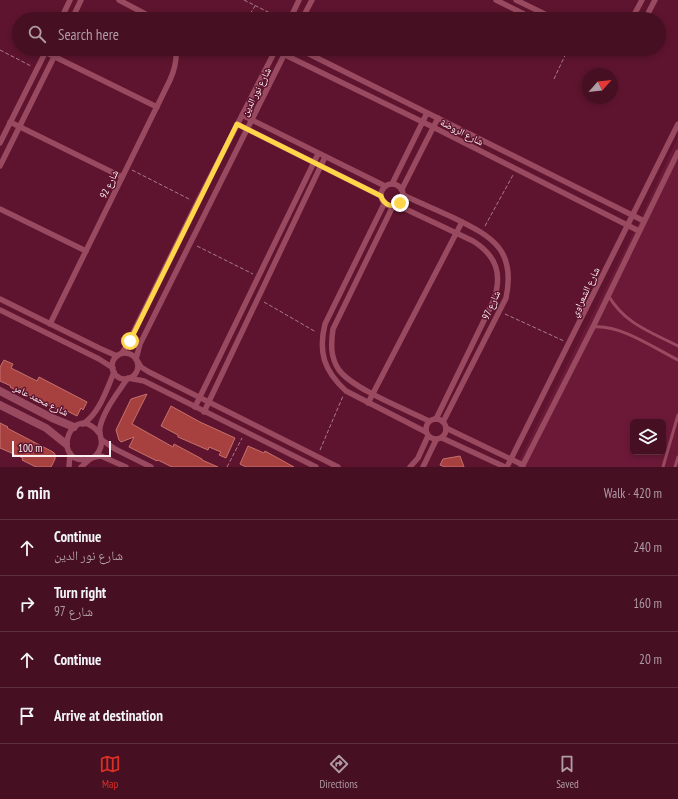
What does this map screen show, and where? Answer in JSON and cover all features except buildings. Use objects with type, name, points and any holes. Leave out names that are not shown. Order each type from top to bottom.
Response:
[{"type":"street","points":[[64,12],[70,0]]},
{"type":"street","points":[[75,12],[81,0]]},
{"type":"street","points":[[119,0],[141,12]]},
{"type":"street","points":[[293,12],[299,0]]},
{"type":"street","points":[[306,12],[312,0]]},
{"type":"street","points":[[496,0],[520,12]]},
{"type":"street","points":[[516,0],[541,12]]},
{"type":"street","points":[[636,12],[642,0]]},
{"type":"street","points":[[648,12],[654,0]]},
{"type":"street","points":[[0,143],[44,56]]},
{"type":"street","name":"شارع 92","points":[[50,324],[175,70],[177,56]]},
{"type":"street","name":"شارع نور الدين","points":[[120,354],[127,345],[272,56]]},
{"type":"street","name":"شارع نور الدين","points":[[137,361],[140,344],[284,56]]},
{"type":"street","name":"شارع الروضة","points":[[294,56],[639,231]]},
{"type":"street","name":"شارع الروضة","points":[[313,56],[644,221]]},
{"type":"street","points":[[0,166],[54,57],[157,107]]},
{"type":"street","points":[[392,184],[427,112]]},
{"type":"street","points":[[242,115],[385,186]]},
{"type":"street","points":[[423,467],[439,439],[445,435],[446,428],[444,422],[436,419],[429,421],[372,394],[350,380],[339,370],[333,357],[331,343],[334,329],[395,205],[402,200],[403,192],[438,118]]},
{"type":"street","points":[[10,122],[122,178]]},
{"type":"street","points":[[237,124],[381,196],[385,202],[395,205]]},
{"type":"street","name":"شارع الشعراوي","points":[[506,467],[570,343],[678,124]]},
{"type":"street","points":[[446,428],[511,459],[522,466],[593,327],[678,152]]},
{"type":"street","points":[[195,407],[318,154]]},
{"type":"street","points":[[204,412],[259,299],[325,157]]},
{"type":"street","points":[[381,196],[382,190],[385,186],[392,184],[398,185],[403,192]]},
{"type":"street","name":"شارع 97","points":[[403,192],[482,232],[494,241],[503,253],[508,268],[509,283],[506,298],[444,422]]},
{"type":"street","points":[[385,202],[324,324],[322,348],[324,361],[329,372],[336,382],[346,391],[427,434],[432,439],[439,439],[506,467]]},
{"type":"street","name":"شارع 97","points":[[395,205],[457,232],[483,247],[491,256],[496,267],[498,279],[497,291],[436,419]]},
{"type":"street","points":[[0,208],[86,251]]},
{"type":"street","points":[[368,403],[462,222]]},
{"type":"street","points":[[0,299],[99,348],[120,354],[130,354],[141,367],[149,372],[208,403],[338,467]]},
{"type":"street","points":[[0,310],[99,359],[113,370],[120,378],[144,381],[316,467]]},
{"type":"street","points":[[66,444],[68,434],[74,427],[83,424],[92,417],[107,390],[113,370],[113,361],[120,354]]},
{"type":"street","points":[[99,433],[103,418],[127,378],[138,369],[137,361]]},
{"type":"street","name":"شارع محمد عامر","points":[[0,392],[52,418],[74,427]]},
{"type":"street","points":[[0,405],[46,428],[66,444],[70,453],[69,467]]},
{"type":"street","points":[[410,467],[418,458],[427,434],[426,426],[429,421]]},
{"type":"street","points":[[83,424],[92,426],[99,433],[102,440],[114,449],[151,467]]},
{"type":"street","points":[[81,467],[100,449],[102,440]]},
{"type":"street","points":[[70,453],[79,459],[101,456],[126,467]]},
{"type":"lane","points":[[608,295],[620,312],[633,323],[678,346]]},
{"type":"lane","points":[[593,327],[605,327],[619,330],[678,360]]},
{"type":"lane","points":[[663,467],[678,415]]},
{"type":"lane","points":[[675,467],[678,457]]},
{"type":"path","points":[[244,0],[268,12]]},
{"type":"path","points":[[252,12],[256,6]]},
{"type":"path","points":[[0,50],[37,69]]},
{"type":"path","points":[[554,79],[565,56]]},
{"type":"path","points":[[127,168],[197,203]]},
{"type":"path","points":[[482,232],[516,169]]},
{"type":"path","points":[[191,243],[259,277]]},
{"type":"path","points":[[259,299],[322,336]]},
{"type":"path","points":[[499,312],[570,343]]},
{"type":"path","points":[[317,456],[346,391]]},
{"type":"path","points":[[227,467],[246,432]]},
{"type":"shaded area","points":[[678,137],[678,467],[516,467],[640,220]]},
{"type":"route","points":[[130,341],[237,124],[381,196],[386,204],[390,206],[400,203]]}]
